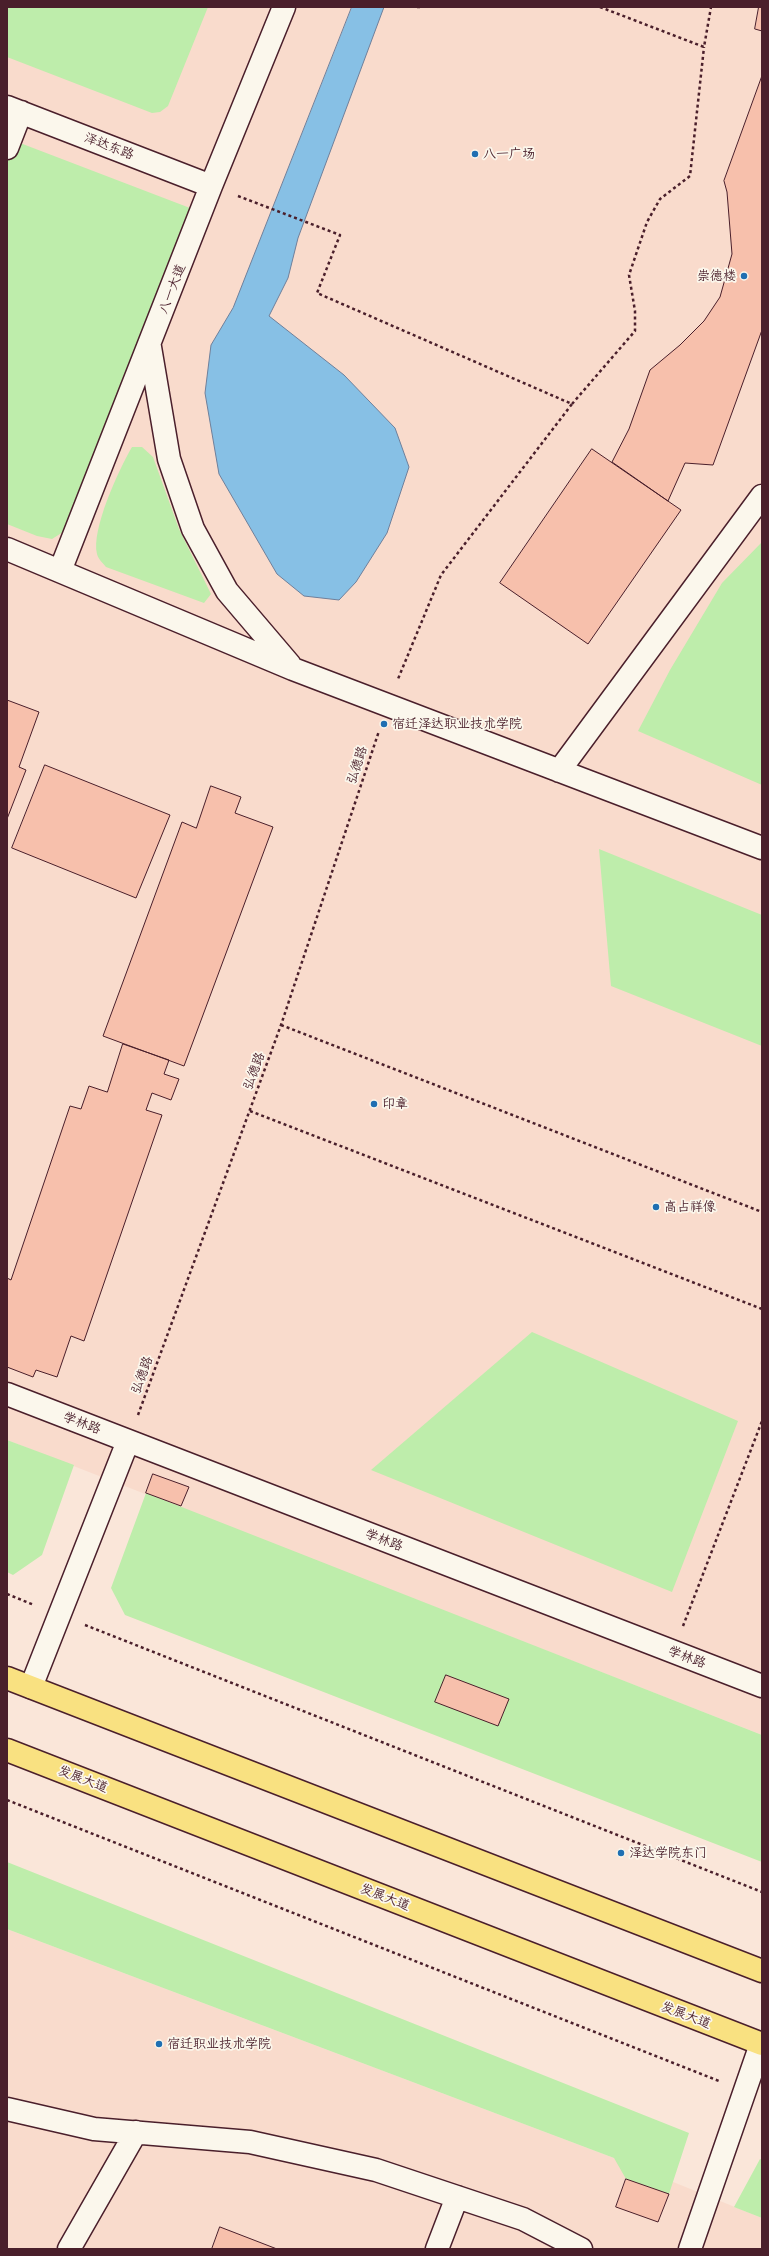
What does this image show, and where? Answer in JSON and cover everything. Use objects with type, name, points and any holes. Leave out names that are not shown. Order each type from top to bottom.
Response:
[{"type":"main road","points":[[7,1678],[762,1971]]},
{"type":"main road","name":"发展大道","points":[[7,1750],[762,2044]]},
{"type":"lane","name":"八一大道","points":[[60,571],[150,346],[211,186],[284,7]]},
{"type":"lane","name":"泽达东路","points":[[14,109],[211,186]]},
{"type":"lane","points":[[7,148],[14,109]]},
{"type":"lane","points":[[150,346],[169,459],[194,529],[227,591],[293,669]]},
{"type":"lane","points":[[559,770],[762,496]]},
{"type":"lane","points":[[7,549],[293,669],[762,848]]},
{"type":"lane","name":"学林路","points":[[7,1394],[762,1686]]},
{"type":"lane","points":[[31,1687],[128,1441]]},
{"type":"lane","points":[[690,2249],[762,2044]]},
{"type":"lane","points":[[7,2109],[94,2129],[250,2142],[376,2170],[523,2219],[581,2249]]},
{"type":"lane","points":[[69,2249],[136,2132]]},
{"type":"lane","points":[[437,2249],[457,2197]]},
{"type":"path","points":[[600,7],[704,47]]},
{"type":"path","name":"弘德路","points":[[128,1441],[281,1025],[388,705],[441,575],[572,404],[636,331],[635,311],[629,275],[647,222],[660,199],[690,176],[704,47],[711,7]]},
{"type":"path","points":[[211,186],[340,235],[317,293],[572,404]]},
{"type":"path","points":[[281,1025],[762,1212]]},
{"type":"path","points":[[250,1111],[762,1310]]},
{"type":"path","points":[[673,1651],[762,1421]]},
{"type":"path","points":[[7,1594],[762,1892]]},
{"type":"path","points":[[7,1800],[745,2091]]},
{"type":"shaded area","name":"宿迁泽达职业技术学院","points":[[7,7],[762,7],[762,1735],[7,1440]]},
{"type":"shaded area","name":"宿迁职业技术学院","points":[[7,1929],[614,2158],[762,2218],[762,2249],[7,2249]]},
{"type":"green space","points":[[7,7],[208,7],[168,106],[160,112],[152,113],[7,57]]},
{"type":"green space","points":[[7,138],[190,208],[63,532],[52,539],[37,536],[7,524]]},
{"type":"green space","points":[[132,447],[142,447],[153,457],[179,529],[211,594],[204,603],[106,567],[99,559],[96,543],[102,515],[120,470]]},
{"type":"green space","points":[[762,542],[762,785],[638,731],[670,670],[722,583]]},
{"type":"green space","points":[[599,849],[762,915],[762,1046],[611,986]]},
{"type":"green space","points":[[532,1332],[738,1421],[672,1592],[371,1470]]},
{"type":"green space","points":[[7,1440],[74,1465],[42,1555],[13,1575],[7,1572]]},
{"type":"green space","points":[[146,1493],[762,1735],[762,1862],[125,1615],[111,1588]]},
{"type":"green space","points":[[7,1862],[689,2133],[669,2194],[626,2179],[614,2158],[7,1929]]},
{"type":"green space","points":[[760,2159],[762,2160],[762,2218],[734,2207]]},
{"type":"water","points":[[352,7],[384,7],[298,238],[288,278],[269,316],[344,375],[395,428],[409,467],[387,533],[356,582],[339,600],[304,596],[277,574],[219,474],[205,393],[211,345],[233,308]]},
{"type":"building","points":[[759,7],[762,7],[762,31],[755,29]]},
{"type":"building","name":"崇德楼","points":[[762,76],[762,330],[713,465],[685,463],[668,501],[612,462],[629,429],[650,370],[680,345],[704,321],[720,297],[732,254],[727,192],[724,181]]},
{"type":"building","points":[[592,449],[681,510],[588,644],[500,583]]},
{"type":"building","points":[[7,700],[39,712],[19,767],[26,770],[7,819]]},
{"type":"building","points":[[45,765],[170,815],[136,898],[12,848]]},
{"type":"building","points":[[211,786],[241,797],[235,813],[273,827],[184,1066],[103,1036],[182,822],[196,828]]},
{"type":"building","points":[[123,1044],[169,1060],[164,1074],[179,1079],[171,1100],[152,1093],[146,1110],[162,1115],[84,1341],[71,1336],[57,1377],[36,1370],[33,1377],[7,1367],[7,1278],[11,1280],[70,1106],[81,1109],[89,1086],[107,1092]]},
{"type":"building","points":[[153,1474],[189,1487],[181,1506],[146,1493]]},
{"type":"building","points":[[446,1675],[509,1699],[498,1726],[435,1702]]},
{"type":"building","points":[[626,2179],[669,2194],[658,2222],[616,2207]]},
{"type":"building","points":[[220,2227],[277,2249],[212,2249]]},
{"type":"place","name":"八一广场","points":[[475,154]]},
{"type":"place","name":"崇德楼","points":[[744,276]]},
{"type":"place","name":"宿迁泽达职业技术学院","points":[[384,724]]},
{"type":"place","name":"印章","points":[[374,1104]]},
{"type":"place","name":"高占祥像","points":[[656,1207]]},
{"type":"place","name":"泽达学院东门","points":[[621,1853]]},
{"type":"place","name":"宿迁职业技术学院","points":[[159,2044]]}]
